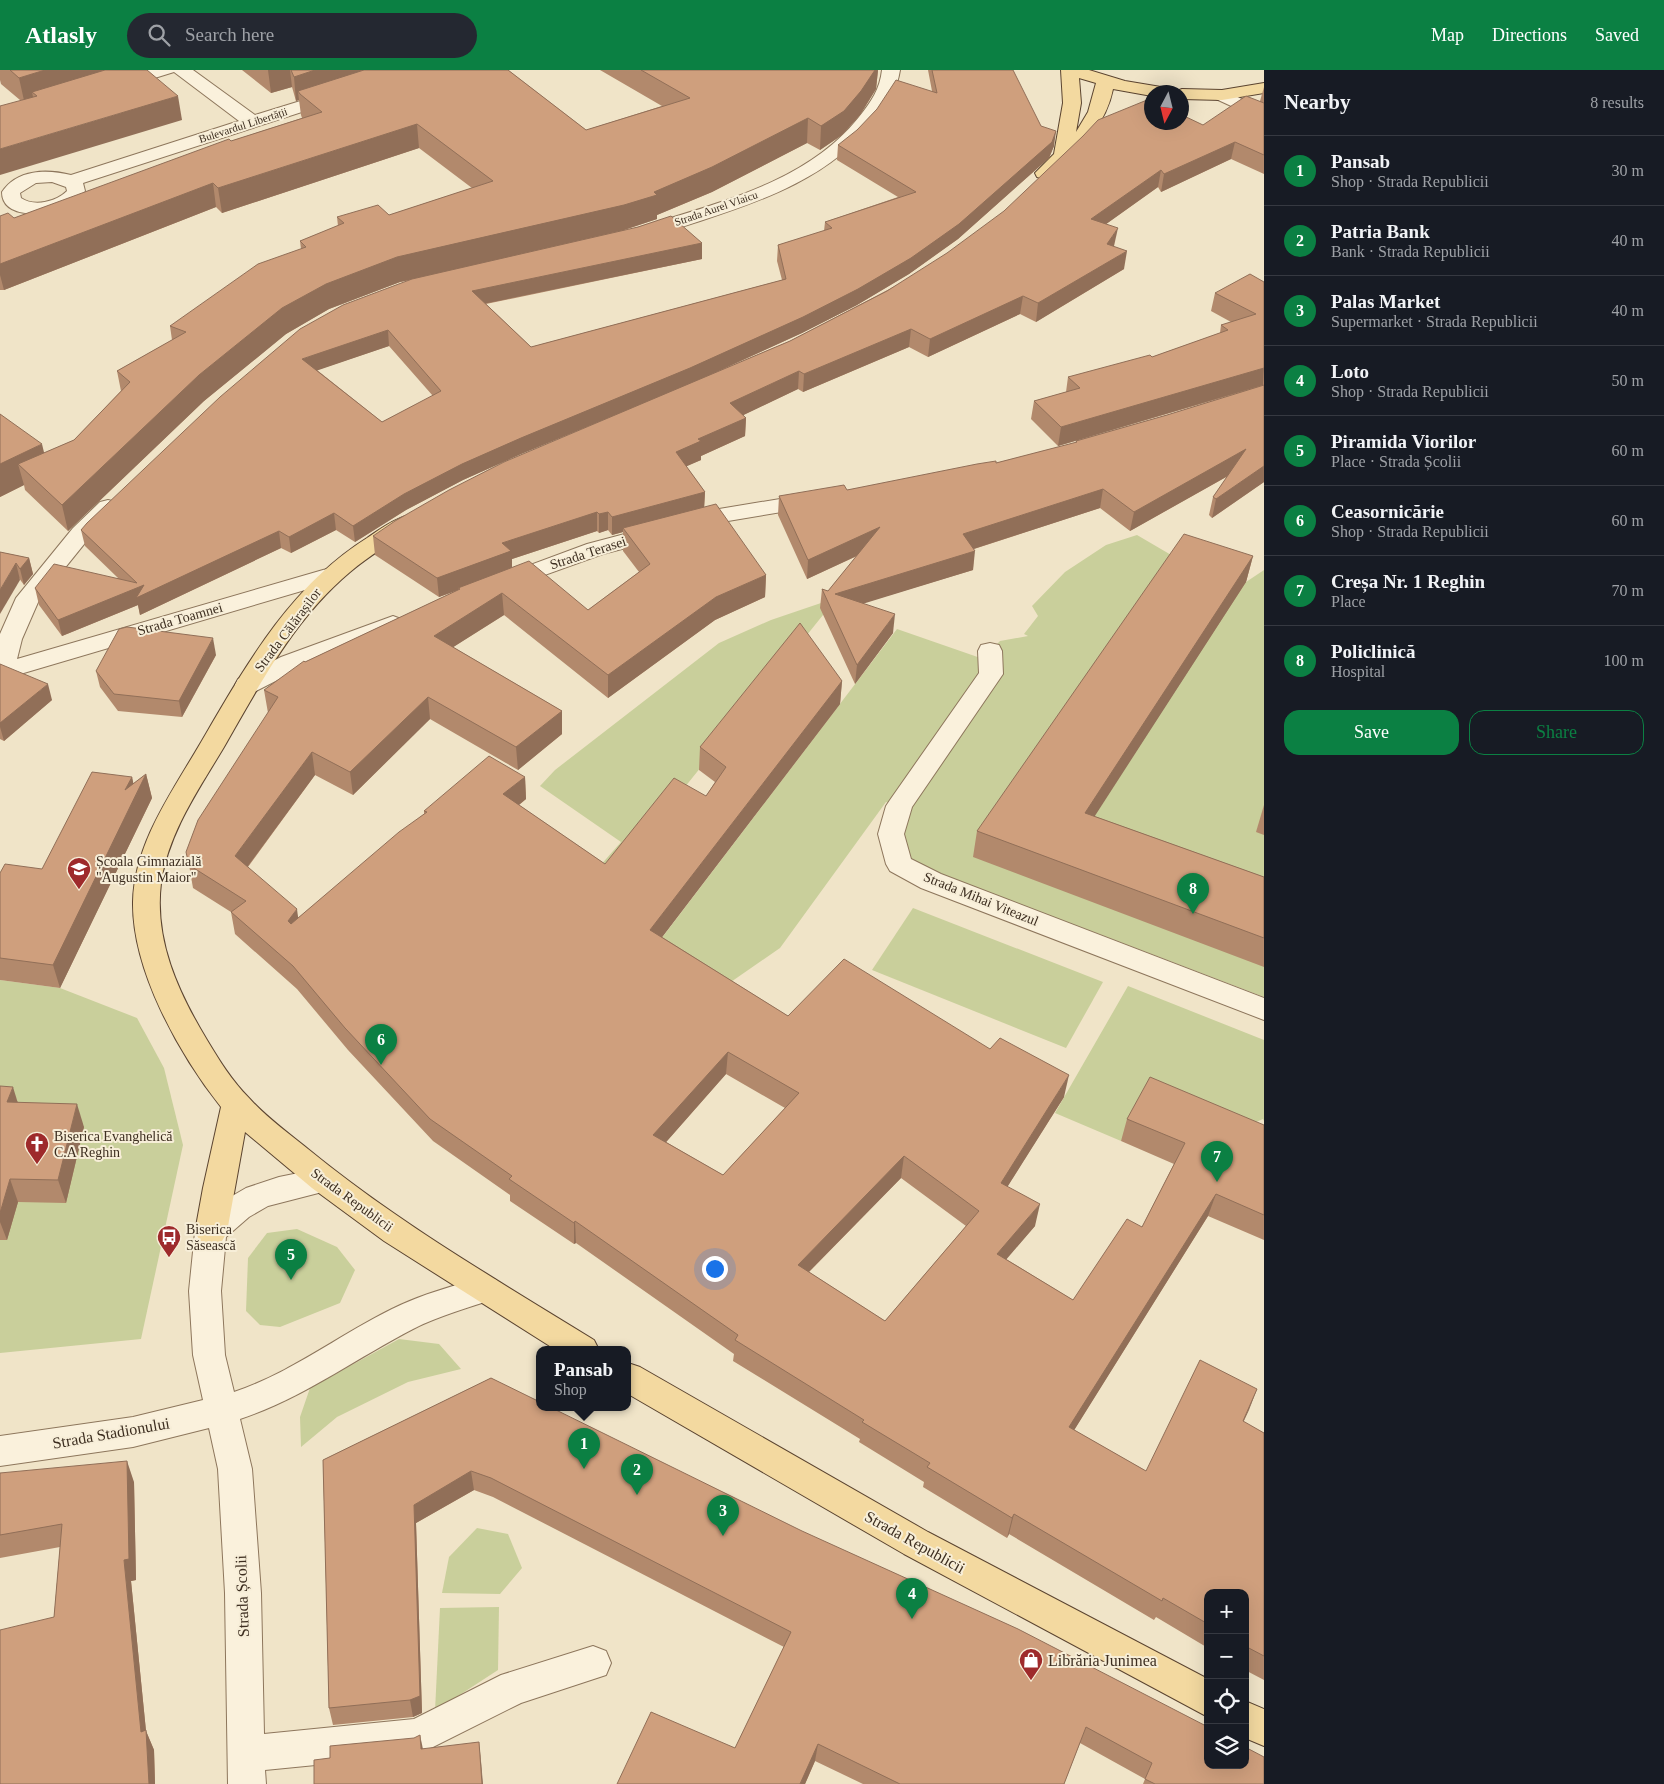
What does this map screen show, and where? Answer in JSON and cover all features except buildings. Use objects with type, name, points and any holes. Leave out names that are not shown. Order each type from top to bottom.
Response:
[{"type":"main road","points":[[1063,154],[1072,103],[1070,70],[1106,82],[1144,89]]},
{"type":"main road","points":[[1072,103],[1106,82]]},
{"type":"main road","points":[[1091,128],[1102,104],[1106,82]]},
{"type":"main road","points":[[1189,94],[1222,95],[1264,88]]},
{"type":"main road","points":[[1027,190],[1091,128],[1144,100]]},
{"type":"main road","name":"Strada Călărașilor","points":[[169,999],[153,960],[146,919],[148,881],[158,846],[188,786],[247,685],[278,638],[306,601],[332,575],[359,553],[428,510]]},
{"type":"main road","name":"Strada Republicii","points":[[169,999],[212,1074],[236,1105],[323,1180],[412,1244],[577,1346]]},
{"type":"main road","points":[[211,1232],[218,1188],[236,1105]]},
{"type":"main road","name":"Strada Republicii","points":[[631,1379],[916,1543],[1204,1697]]},
{"type":"main road","points":[[1249,1721],[1264,1728]]},
{"type":"street","points":[[100,90],[167,70]]},
{"type":"street","points":[[182,70],[252,122]]},
{"type":"street","name":"Strada Aurel Vlaicu","points":[[621,239],[732,204],[774,188],[819,162],[849,140],[868,119],[890,85],[891,70]]},
{"type":"street","name":"Bulevardul Libertății","points":[[72,181],[350,91]]},
{"type":"street","points":[[1222,95],[1264,116]]},
{"type":"street","points":[[20,206],[15,226],[56,206],[73,197],[77,192],[76,186],[72,181],[63,178],[40,177],[7,186],[11,192],[10,198],[20,206],[37,209],[56,206]]},
{"type":"street","points":[[0,672],[10,639],[28,598],[80,533],[122,493]]},
{"type":"street","name":"Strada Terasei","points":[[482,591],[594,549],[727,514],[833,497]]},
{"type":"street","name":"Strada Toamnei","points":[[0,672],[332,575]]},
{"type":"street","points":[[247,685],[290,663],[417,615]]},
{"type":"street","name":"Strada Mihai Viteazul","points":[[990,651],[991,674],[899,806],[891,834],[899,864],[931,881],[1264,1009]]},
{"type":"street","points":[[211,1232],[239,1207],[266,1193],[323,1180]]},
{"type":"street","name":"Strada Școlii","points":[[211,1232],[205,1291],[209,1355],[235,1470],[243,1593],[247,1769]]},
{"type":"street","points":[[222,1410],[259,1398],[287,1385],[402,1319],[426,1308],[485,1289]]},
{"type":"street","name":"Strada Stadionului","points":[[0,1451],[133,1432],[222,1410]]},
{"type":"street","points":[[247,1769],[417,1737],[514,1688],[593,1663]]},
{"type":"green space","points":[[1137,535],[1178,559],[1246,582],[1264,570],[1264,997],[1062,920],[1055,929],[899,864],[899,806],[886,802],[780,948],[715,993],[645,960],[897,629],[992,662],[990,651],[1000,641],[1028,636],[1024,634],[1038,616],[1032,606],[1065,572],[1106,545]]},
{"type":"green space","points":[[821,603],[827,610],[571,929],[591,876],[621,842],[540,786],[555,770],[719,643],[771,620]]},
{"type":"green space","points":[[913,908],[1103,982],[1066,1048],[872,970]]},
{"type":"green space","points":[[0,980],[60,988],[137,1018],[164,1068],[183,1145],[141,1339],[0,1353]]},
{"type":"green space","points":[[1128,986],[1264,1040],[1264,1121],[1263,1119],[1227,1135],[1144,1099],[1121,1141],[1055,1113]]},
{"type":"green space","points":[[297,1229],[337,1247],[355,1270],[340,1303],[280,1327],[260,1325],[246,1311],[248,1258],[267,1233]]},
{"type":"green space","points":[[399,1339],[439,1344],[461,1369],[408,1382],[337,1417],[301,1447],[300,1417],[310,1388]]},
{"type":"green space","points":[[477,1528],[508,1534],[522,1568],[500,1594],[442,1593],[449,1557]]},
{"type":"green space","points":[[499,1607],[498,1670],[435,1711],[440,1608]]},
{"type":"place","name":"Școala Gimnazială \"Augustin Maior\"","points":[[79,890]]},
{"type":"place","name":"Policlinică","points":[[1193,914]]},
{"type":"place","name":"Ceasornicărie","points":[[381,1065]]},
{"type":"place","name":"Biserica Evanghelică C.A Reghin","points":[[37,1165]]},
{"type":"place","name":"Creșa Nr. 1 Reghin","points":[[1217,1182]]},
{"type":"place","name":"Biserica Săsească","points":[[169,1258]]},
{"type":"place","name":"Piramida Viorilor","points":[[291,1280]]},
{"type":"place","name":"Pansab","points":[[584,1469]]},
{"type":"place","name":"Patria Bank","points":[[637,1495]]},
{"type":"place","name":"Palas Market","points":[[723,1536]]},
{"type":"place","name":"Loto","points":[[912,1619]]},
{"type":"place","name":"Librăria Junimea","points":[[1031,1681]]}]
